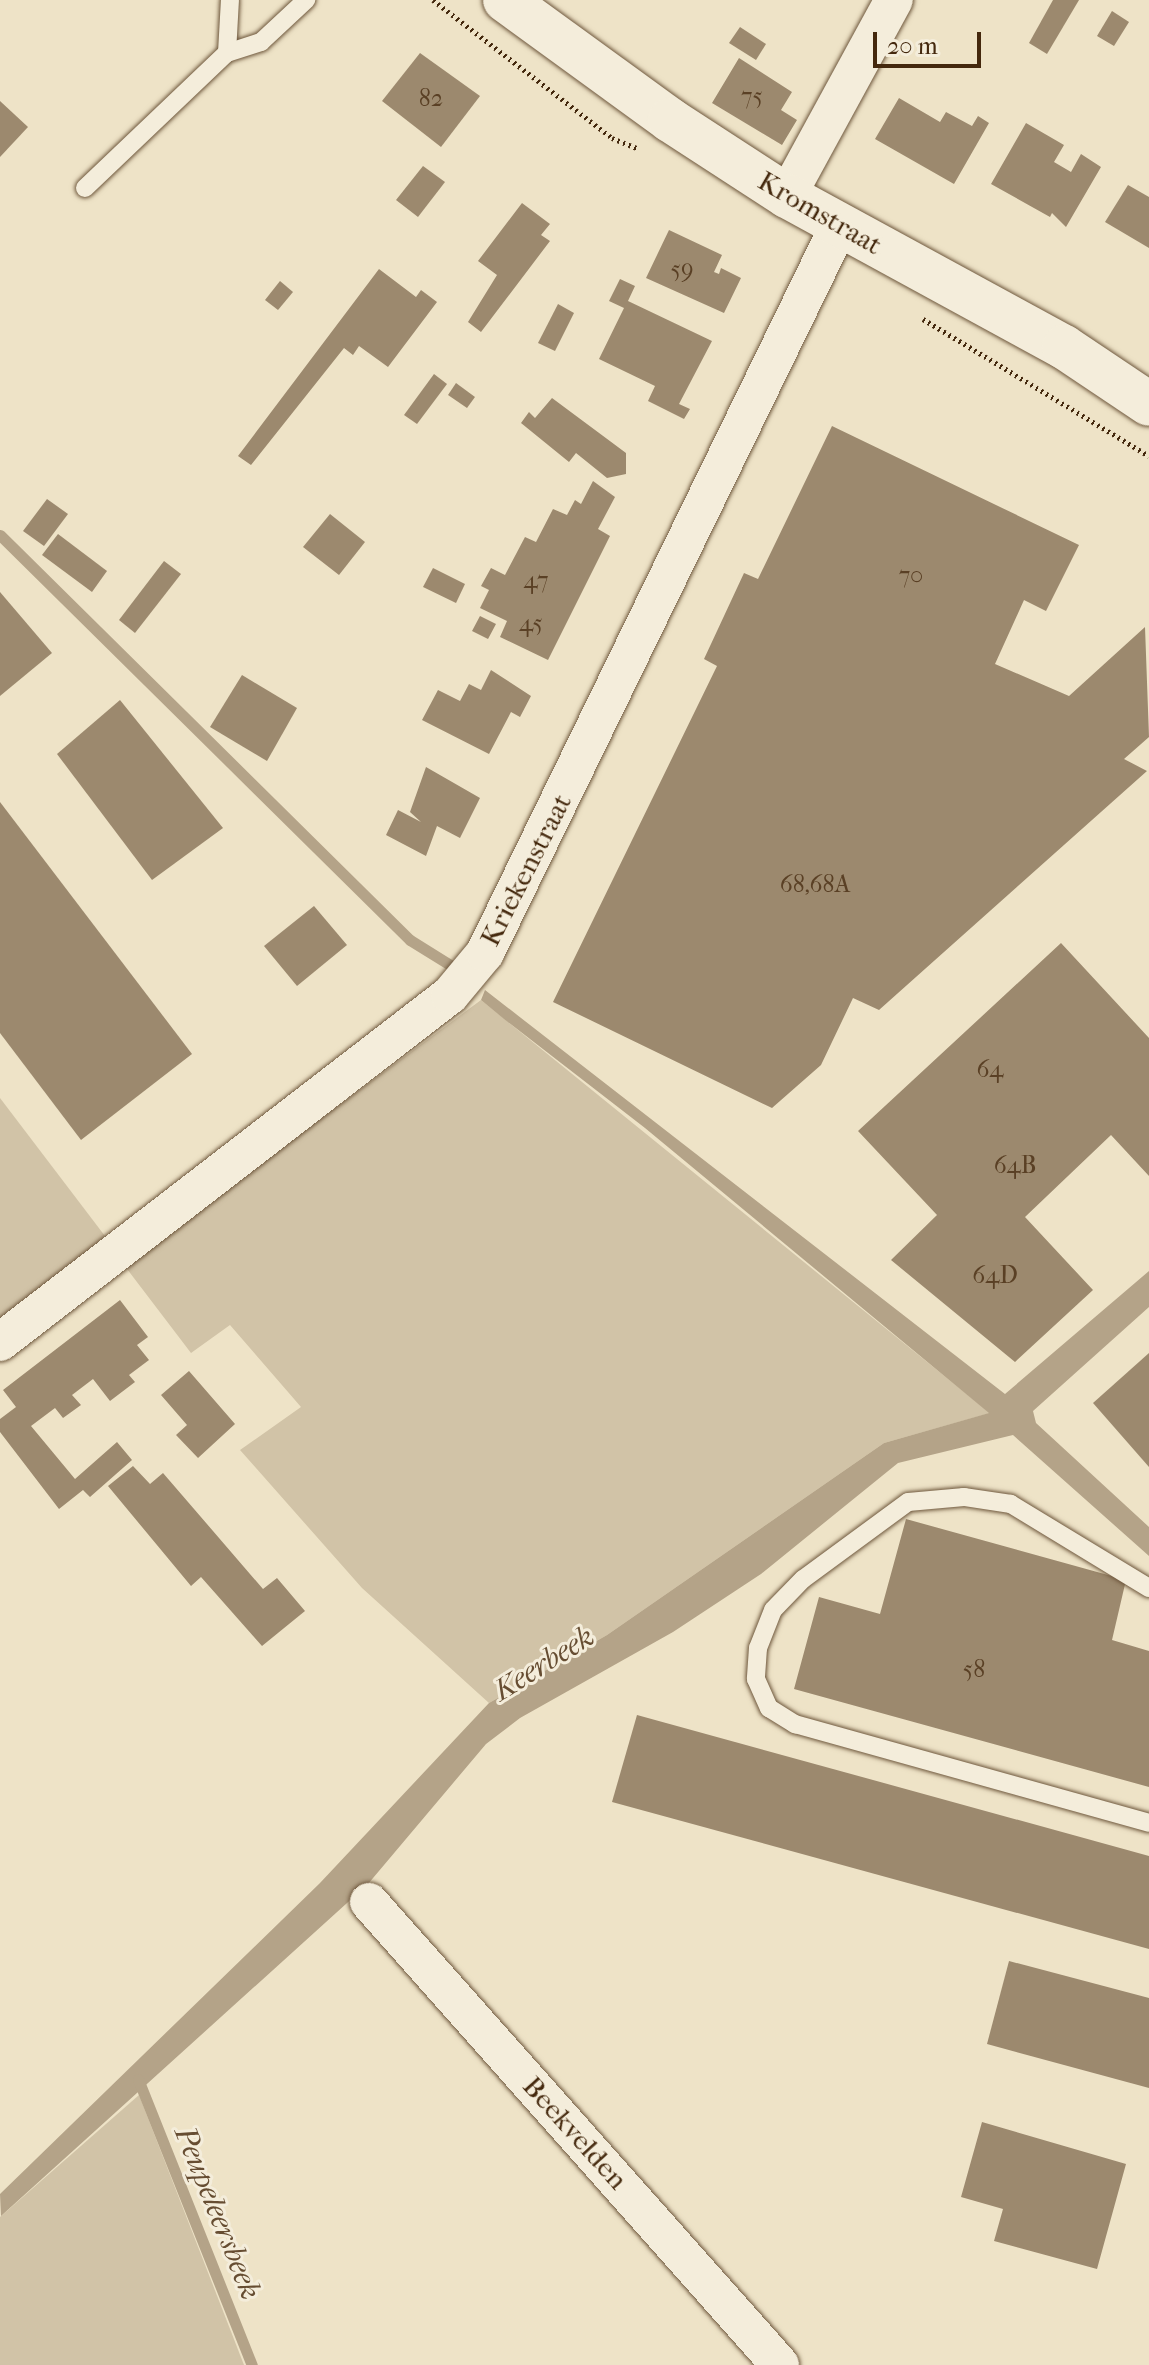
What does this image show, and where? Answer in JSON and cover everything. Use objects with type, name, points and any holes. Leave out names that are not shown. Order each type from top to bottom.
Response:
[{"type":"main road","name":"Kromstraat","points":[[505,0],[670,120],[787,196],[1064,347],[1149,404]]},
{"type":"street","points":[[787,196],[894,0]]},
{"type":"street","name":"Kriekenstraat","points":[[0,1342],[450,995],[485,953],[839,226]]},
{"type":"street","name":"Beekvelden","points":[[369,1902],[780,2365]]},
{"type":"lane","points":[[227,53],[230,0]]},
{"type":"lane","points":[[85,188],[227,53],[261,42],[306,0]]},
{"type":"lane","points":[[1149,1588],[1011,1504],[964,1497],[908,1502],[803,1579],[773,1610],[758,1648],[756,1679],[769,1708],[795,1724],[1149,1823]]},
{"type":"shaded area","points":[[485,990],[1005,1394],[1149,1271],[1149,1307],[1033,1411],[1036,1423],[1149,1527],[1149,1556],[1013,1435],[898,1463],[761,1574],[673,1632],[520,1718],[486,1744],[368,1884],[1,2216],[0,2194],[320,1883],[489,1703],[607,1635],[884,1443],[989,1413],[645,1128],[481,1000]]},
{"type":"shaded area","points":[[481,1000],[990,1413],[884,1443],[607,1635],[489,1703],[362,1588],[240,1450],[301,1407],[230,1325],[191,1353],[124,1265]]},
{"type":"shaded area","points":[[0,1098],[108,1240],[0,1323]]},
{"type":"shaded area","points":[[139,2095],[244,2365],[0,2365],[0,2217]]},
{"type":"building","points":[[1053,0],[1079,0],[1047,54],[1029,43]]},
{"type":"building","points":[[1112,11],[1129,22],[1114,46],[1097,36]]},
{"type":"building","points":[[740,27],[766,44],[756,60],[729,43]]},
{"type":"building","points":[[420,53],[480,96],[441,147],[382,101]]},
{"type":"building","points":[[739,58],[792,92],[781,110],[797,120],[782,145],[712,103]]},
{"type":"building","points":[[899,98],[940,122],[946,112],[972,126],[978,116],[989,123],[954,184],[875,139]]},
{"type":"building","points":[[0,101],[28,127],[0,157]]},
{"type":"building","points":[[1026,123],[1064,145],[1054,162],[1071,172],[1081,154],[1101,167],[1066,227],[1052,213],[1050,217],[991,184]]},
{"type":"building","points":[[423,166],[445,182],[418,217],[396,200]]},
{"type":"building","points":[[1128,185],[1149,197],[1149,248],[1105,222]]},
{"type":"building","points":[[522,203],[550,224],[541,235],[550,241],[481,332],[468,322],[497,275],[478,261]]},
{"type":"building","points":[[669,230],[722,255],[714,272],[719,274],[721,268],[741,278],[724,313],[646,278]]},
{"type":"building","points":[[379,269],[416,297],[421,290],[437,302],[388,367],[359,346],[353,355],[344,348],[251,465],[238,456]]},
{"type":"building","points":[[620,279],[635,286],[628,301],[712,341],[679,404],[690,409],[684,419],[648,401],[655,386],[599,359],[624,308],[609,301]]},
{"type":"building","points":[[280,281],[293,292],[278,310],[265,300]]},
{"type":"building","points":[[558,304],[574,313],[555,351],[538,343]]},
{"type":"building","points":[[434,374],[447,384],[417,424],[404,415]]},
{"type":"building","points":[[456,383],[475,397],[467,408],[448,395]]},
{"type":"building","points":[[552,398],[626,453],[626,474],[607,478],[576,453],[569,462],[521,423],[529,412],[535,418]]},
{"type":"building","points":[[832,426],[1079,545],[1046,611],[1024,600],[995,664],[1069,696],[1145,627],[1149,737],[1124,759],[1147,771],[879,1010],[853,998],[821,1065],[772,1108],[553,1002],[717,666],[704,659],[744,573],[758,579]]},
{"type":"building","points":[[593,481],[615,497],[598,529],[610,536],[548,660],[500,637],[507,621],[480,608],[489,590],[481,586],[491,568],[505,575],[525,537],[536,542],[553,509],[567,515],[575,500],[581,504]]},
{"type":"building","points":[[47,499],[68,514],[44,546],[23,531]]},
{"type":"building","points":[[330,514],[365,542],[339,575],[303,547]]},
{"type":"building","points":[[58,534],[107,571],[92,592],[42,555]]},
{"type":"building","points":[[164,561],[181,574],[135,633],[119,620]]},
{"type":"building","points":[[433,568],[465,584],[456,603],[423,587]]},
{"type":"building","points":[[0,592],[52,653],[0,696]]},
{"type":"building","points":[[480,616],[496,624],[488,639],[472,631]]},
{"type":"building","points":[[491,670],[531,696],[520,717],[511,712],[489,754],[422,720],[438,690],[460,701],[469,684],[481,690]]},
{"type":"building","points":[[242,675],[297,708],[267,761],[210,727]]},
{"type":"building","points":[[120,700],[223,828],[152,880],[57,754]]},
{"type":"building","points":[[426,767],[480,798],[460,838],[437,826],[426,856],[386,835],[398,810],[421,822],[410,812]]},
{"type":"building","points":[[0,802],[192,1054],[81,1140],[0,1033]]},
{"type":"building","points":[[314,906],[347,945],[297,986],[264,946]]},
{"type":"building","points":[[1061,943],[1149,1038],[1149,1176],[1111,1135],[1025,1217],[1093,1290],[1015,1362],[891,1260],[937,1215],[858,1131]]},
{"type":"building","points":[[120,1300],[148,1337],[137,1345],[149,1360],[129,1375],[135,1382],[110,1401],[93,1379],[72,1395],[81,1405],[63,1418],[55,1408],[31,1426],[75,1479],[117,1442],[132,1460],[90,1497],[83,1490],[59,1509],[0,1432],[0,1419],[16,1407],[3,1390]]},
{"type":"building","points":[[1149,1353],[1149,1467],[1093,1403]]},
{"type":"building","points":[[189,1371],[235,1424],[198,1458],[176,1435],[187,1425],[161,1395]]},
{"type":"building","points":[[133,1466],[150,1484],[163,1473],[263,1589],[277,1578],[305,1611],[262,1646],[201,1577],[191,1586],[108,1486]]},
{"type":"building","points":[[906,1519],[1126,1580],[1112,1640],[1149,1651],[1149,1787],[794,1689],[819,1597],[880,1614]]},
{"type":"building","points":[[637,1715],[1149,1856],[1149,1949],[612,1802]]},
{"type":"building","points":[[1009,1961],[1149,1998],[1149,2088],[987,2044]]},
{"type":"building","points":[[982,2122],[1126,2164],[1097,2269],[994,2241],[1003,2209],[961,2197]]},
{"type":"waterway","points":[[0,535],[410,940],[452,966]]},
{"type":"waterway","name":"Peupeleersbeek","points":[[138,2079],[252,2365]]},
{"type":"water label","name":"Keerbeek","points":[[544,1664]]}]
